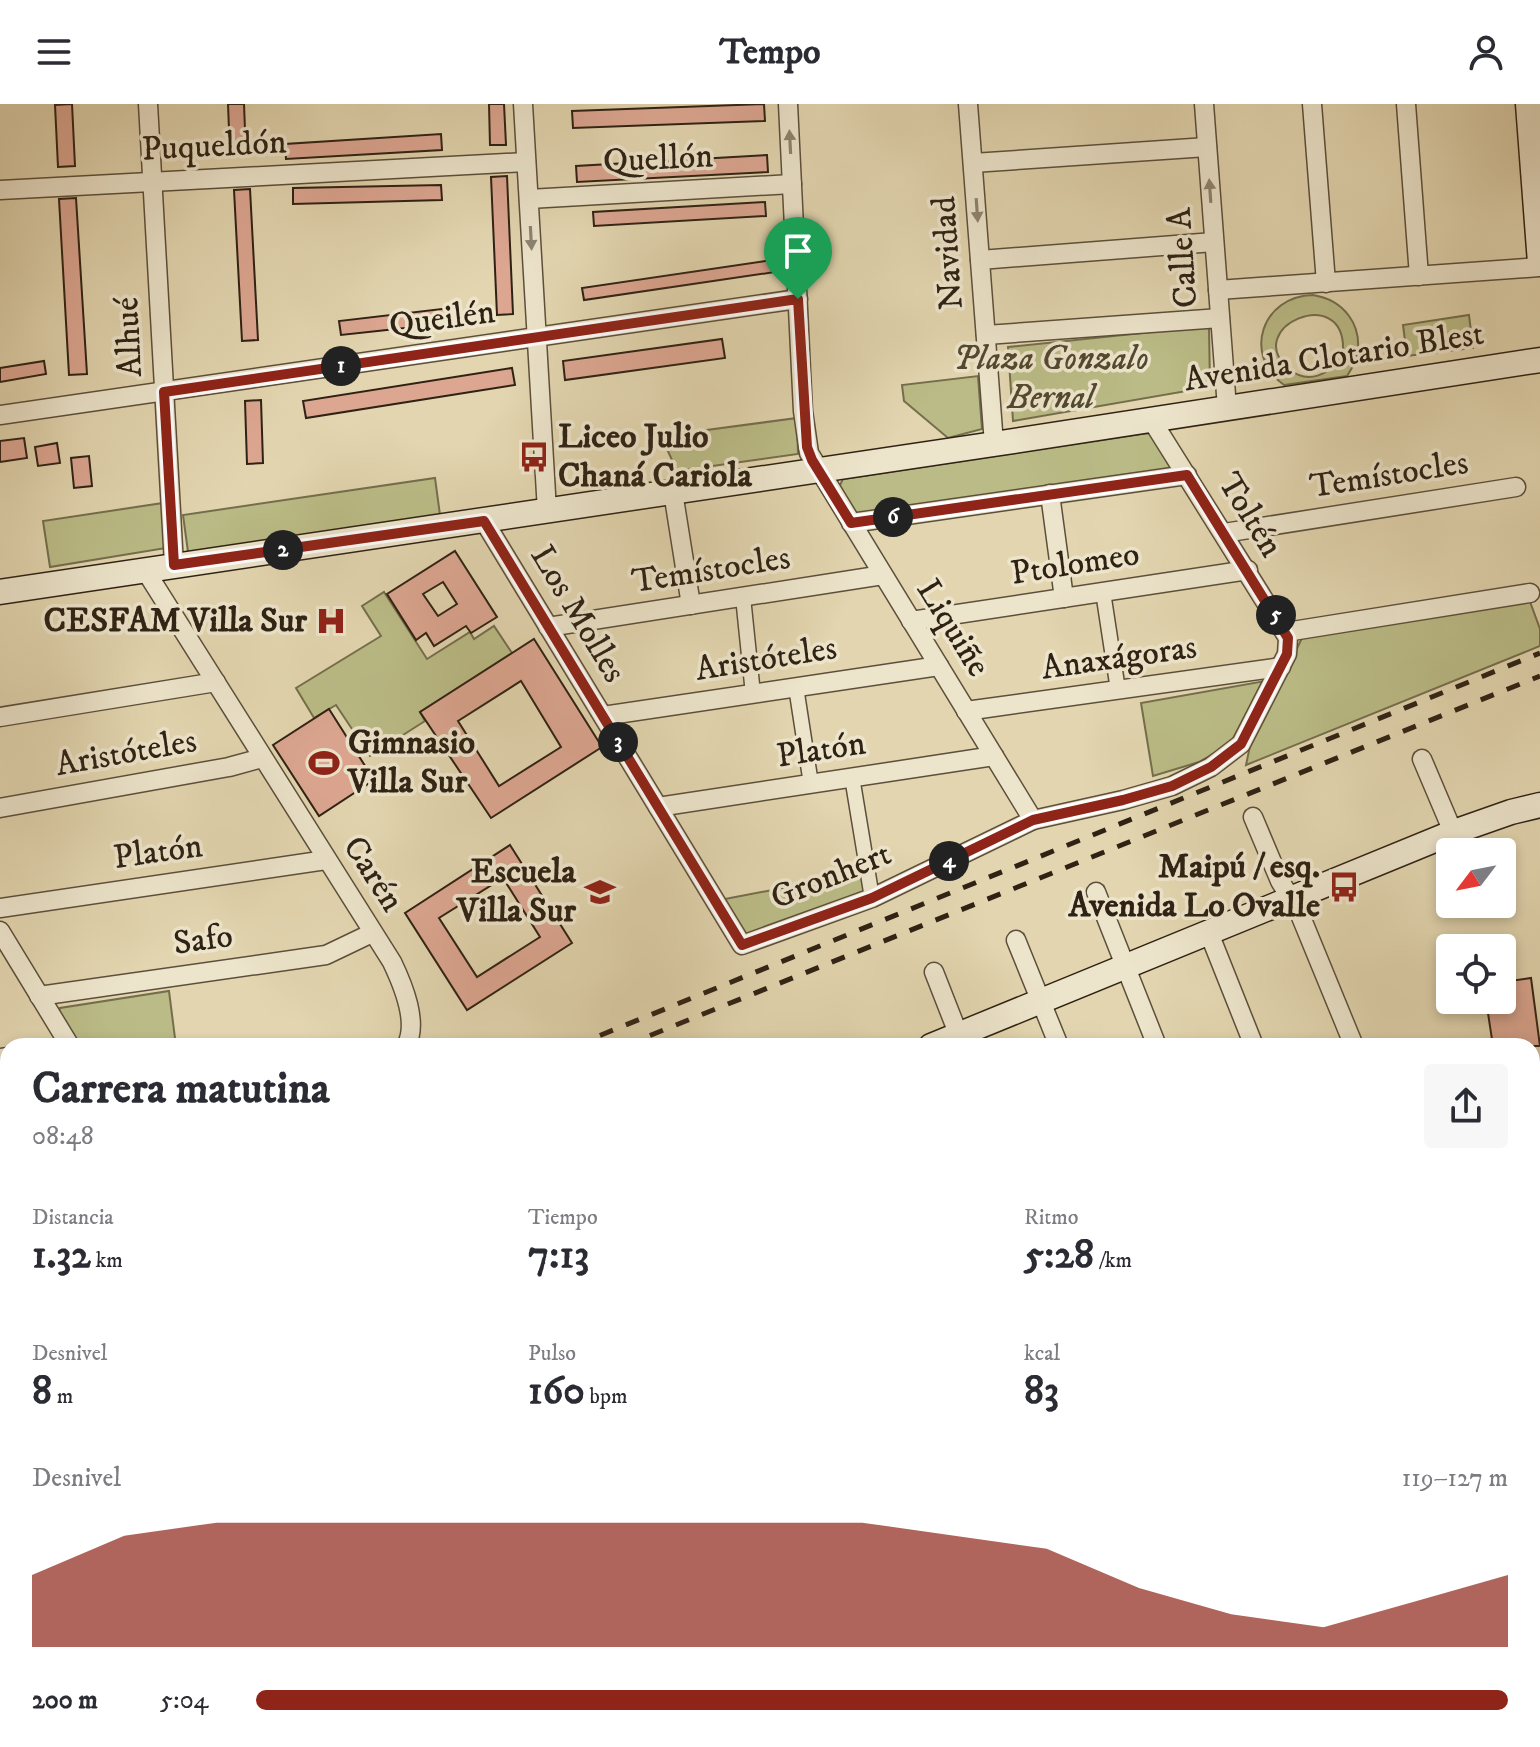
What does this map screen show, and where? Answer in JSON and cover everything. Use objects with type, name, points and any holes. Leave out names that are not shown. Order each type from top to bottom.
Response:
[{"type":"main road","points":[[1532,115],[1540,265]]},
{"type":"main road","name":"Avenida Clotario Blest","points":[[0,592],[1540,360]]},
{"type":"main road","points":[[964,1038],[1040,1001],[1478,823],[1540,805]]},
{"type":"street","name":"Alhué","points":[[148,104],[174,565]]},
{"type":"street","points":[[523,104],[547,511]]},
{"type":"street","name":"Liquiñe","points":[[788,104],[806,441],[817,469],[1033,820]]},
{"type":"street","name":"Navidad","points":[[968,104],[994,444]]},
{"type":"street","name":"Calle A","points":[[1204,104],[1227,408]]},
{"type":"street","points":[[1312,104],[1326,283]]},
{"type":"street","points":[[1406,104],[1419,276]]},
{"type":"street","points":[[973,163],[1207,147]]},
{"type":"street","name":"Puqueldón","points":[[0,190],[526,162]]},
{"type":"street","name":"Quellón","points":[[529,199],[792,184]]},
{"type":"street","points":[[980,260],[1214,242]]},
{"type":"street","name":"Avenida Clotario Blest","points":[[1218,290],[1540,265]]},
{"type":"street","name":"Queilén","points":[[0,415],[798,299]]},
{"type":"street","name":"Avenida Clotario Blest","points":[[986,335],[1220,318]]},
{"type":"street","name":"Toltén","points":[[1151,419],[1286,632]]},
{"type":"street","points":[[851,523],[1187,475]]},
{"type":"street","name":"Temístocles","points":[[1224,533],[1516,487]]},
{"type":"street","points":[[673,492],[691,605]]},
{"type":"street","points":[[1050,494],[1064,598]]},
{"type":"street","name":"Los Molles","points":[[484,521],[742,945]]},
{"type":"street","name":"Carén","points":[[145,570],[397,971],[409,1013],[409,1038]]},
{"type":"street","name":"Ptolomeo","points":[[911,621],[1248,570]]},
{"type":"street","name":"Temístocles","points":[[548,627],[883,575]]},
{"type":"street","points":[[1103,592],[1118,690]]},
{"type":"street","points":[[1281,667],[1289,646],[1286,632],[1530,593]]},
{"type":"street","points":[[743,597],[753,694]]},
{"type":"street","name":"Aristóteles","points":[[603,716],[939,666]]},
{"type":"street","name":"Anaxágoras","points":[[966,711],[1281,667]]},
{"type":"street","name":"Gronhert","points":[[742,945],[872,898],[1033,820],[1172,786],[1217,764],[1236,750],[1281,667]]},
{"type":"street","points":[[0,717],[216,682]]},
{"type":"street","points":[[796,687],[811,784]]},
{"type":"street","name":"Platón","points":[[658,807],[994,756]]},
{"type":"street","name":"Aristóteles","points":[[0,808],[229,767],[262,758]]},
{"type":"street","points":[[1422,759],[1450,825]]},
{"type":"street","points":[[852,777],[872,898]]},
{"type":"street","points":[[1253,817],[1280,881],[1293,898],[1351,1038]]},
{"type":"street","name":"Platón","points":[[0,908],[326,860]]},
{"type":"street","points":[[1096,892],[1154,1038]]},
{"type":"street","points":[[0,931],[8,960],[39,996],[65,1038]]},
{"type":"street","name":"Safo","points":[[39,996],[326,955],[372,933]]},
{"type":"street","points":[[1209,933],[1251,1038]]},
{"type":"street","points":[[1016,940],[1056,1038]]},
{"type":"street","points":[[934,972],[959,1038]]},
{"type":"green space","points":[[1313,295],[1334,302],[1349,316],[1357,334],[1357,356],[1343,351],[1340,330],[1329,319],[1314,315],[1299,318],[1285,327],[1277,339],[1277,354],[1296,374],[1311,377],[1324,373],[1341,356],[1356,361],[1347,376],[1284,385],[1271,373],[1264,358],[1261,344],[1264,329],[1270,316],[1281,305],[1295,298]]},
{"type":"green space","points":[[1469,315],[1473,348],[1407,356],[1403,325]]},
{"type":"green space","name":"Plaza Gonzalo Bernal","points":[[1209,326],[1210,387],[1013,421],[1008,347]]},
{"type":"green space","points":[[978,376],[982,429],[948,438],[904,401],[902,385]]},
{"type":"green space","points":[[797,418],[798,454],[677,471],[661,436]]},
{"type":"green space","points":[[1147,433],[1152,435],[1175,471],[856,519],[839,487],[843,479]]},
{"type":"green space","points":[[435,478],[440,515],[188,552],[183,515]]},
{"type":"green space","points":[[163,503],[166,548],[50,567],[43,521]]},
{"type":"green space","points":[[384,592],[427,659],[470,632],[474,639],[494,626],[512,653],[420,712],[425,721],[370,756],[336,705],[314,718],[296,688],[381,636],[362,606]]},
{"type":"green space","points":[[1529,599],[1540,629],[1540,646],[1246,765],[1250,746],[1302,638]]},
{"type":"green space","points":[[1265,681],[1230,744],[1199,762],[1153,776],[1141,703]]},
{"type":"green space","points":[[861,873],[864,891],[746,937],[725,899]]},
{"type":"green space","points":[[169,991],[175,1038],[73,1038],[58,1015],[60,1008]]},
{"type":"building","points":[[72,104],[75,166],[58,167],[55,105]]},
{"type":"building","points":[[228,104],[244,104],[246,156],[230,156]]},
{"type":"building","points":[[489,104],[504,104],[506,145],[490,145]]},
{"type":"building","points":[[764,104],[765,121],[573,128],[572,111]]},
{"type":"building","points":[[441,134],[442,150],[286,159],[285,144]]},
{"type":"building","points":[[767,155],[768,172],[577,182],[576,166]]},
{"type":"building","points":[[507,176],[513,314],[497,315],[491,177]]},
{"type":"building","points":[[441,185],[442,200],[293,204],[293,188]]},
{"type":"building","points":[[250,189],[258,340],[242,341],[234,190]]},
{"type":"building","points":[[76,198],[87,374],[69,375],[59,199]]},
{"type":"building","points":[[765,202],[766,216],[594,226],[593,212]]},
{"type":"building","points":[[773,260],[775,272],[584,300],[582,288]]},
{"type":"building","points":[[450,308],[451,323],[341,335],[339,321]]},
{"type":"building","points":[[722,339],[725,358],[565,380],[563,361]]},
{"type":"building","points":[[44,361],[46,374],[0,382],[0,368]]},
{"type":"building","points":[[512,368],[515,385],[306,418],[303,401]]},
{"type":"building","points":[[261,400],[263,463],[247,464],[245,401]]},
{"type":"building","points":[[24,438],[27,458],[0,462],[0,441]]},
{"type":"building","points":[[57,443],[60,463],[38,466],[35,447]]},
{"type":"building","points":[[89,456],[92,486],[74,488],[71,458]]},
{"type":"building","points":[[455,551],[497,617],[471,633],[466,626],[434,646],[426,633],[416,640],[387,594]],"holes":[[[443,582],[457,604],[438,616],[423,594]]]},
{"type":"building","points":[[534,639],[602,747],[491,818],[420,712]],"holes":[[[521,681],[561,747],[499,786],[458,721]]]},
{"type":"building","name":"Gimnasio Villa Sur","points":[[329,709],[374,780],[319,816],[273,745]]},
{"type":"building","points":[[510,845],[572,943],[467,1010],[405,913]],"holes":[[[503,878],[540,937],[477,977],[439,918]]]},
{"type":"building","points":[[1531,978],[1539,1038],[1492,1038],[1488,1014],[1516,1014],[1516,980]]},
{"type":"railway","points":[[594,1038],[1540,653]]},
{"type":"railway","points":[[644,1038],[1540,676]]},
{"type":"place","name":"Liceo Julio Chaná Cariola","points":[[534,457]]},
{"type":"place","name":"CESFAM Villa Sur","points":[[331,621]]},
{"type":"place","name":"Gimnasio Villa Sur","points":[[324,763]]},
{"type":"place","name":"Maipú / esq. Avenida Lo Ovalle","points":[[1344,887]]},
{"type":"place","name":"Escuela Villa Sur","points":[[600,892]]},
{"type":"route","points":[[798,299],[807,447],[851,523],[1187,475],[1288,638],[1287,654],[1236,750],[1217,764],[1172,786],[1033,820],[872,898],[742,945],[484,521],[174,565],[164,392],[798,299]]}]
